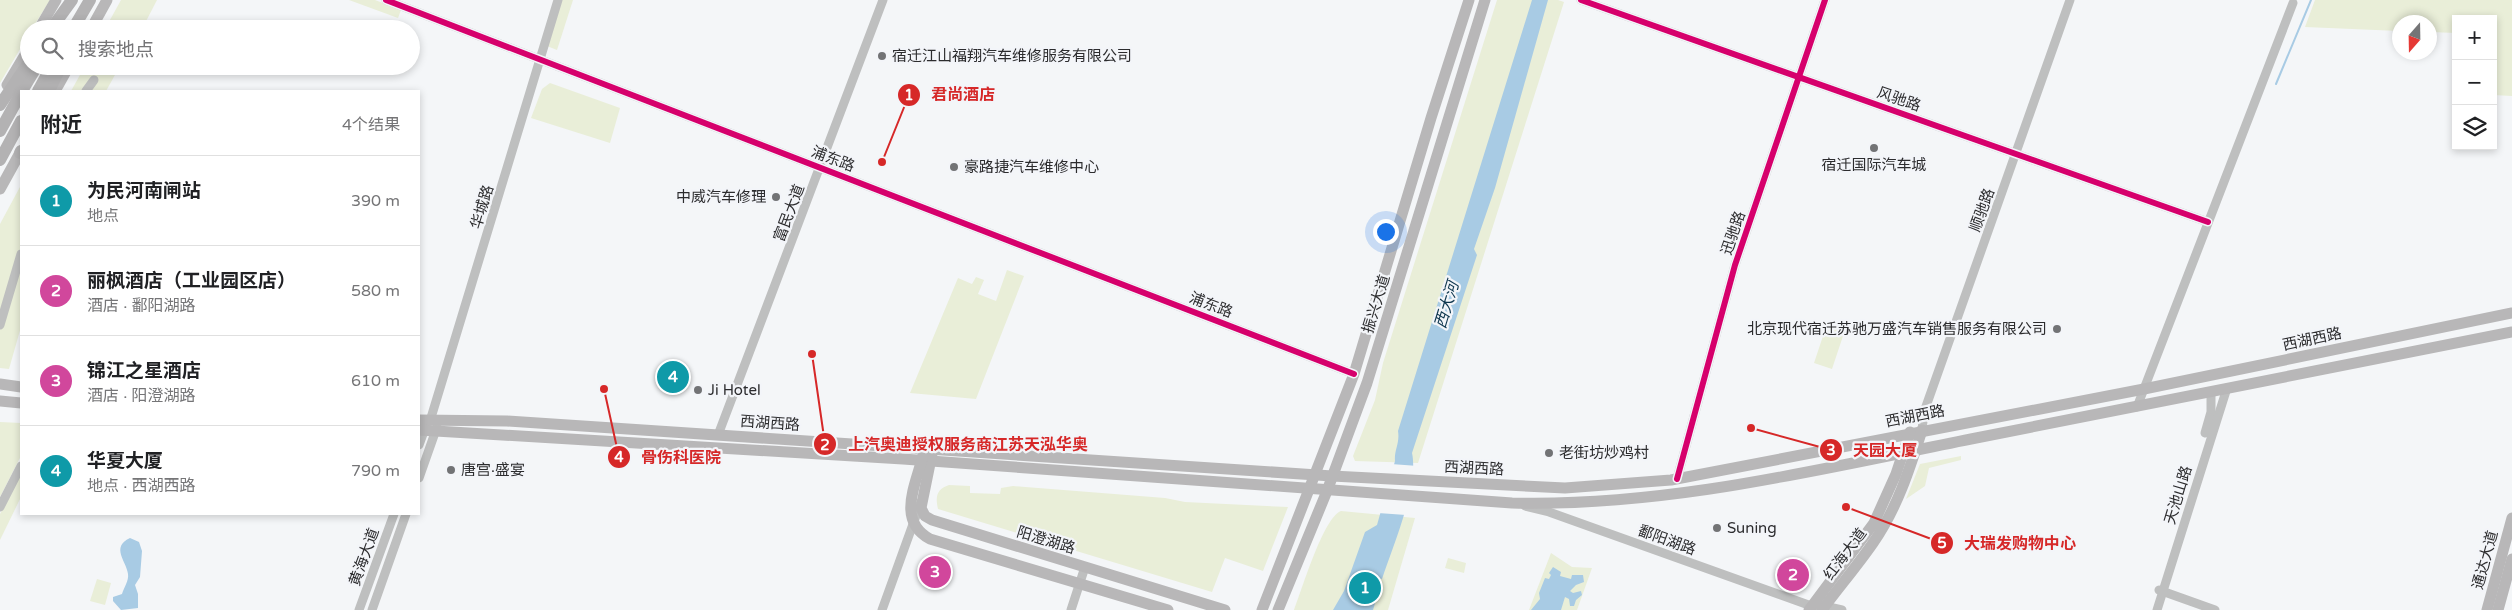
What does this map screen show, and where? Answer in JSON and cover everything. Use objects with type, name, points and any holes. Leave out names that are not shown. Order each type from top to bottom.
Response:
[{"type":"highway","points":[[58,20],[73,0]]},
{"type":"highway","points":[[63,20],[73,0]]},
{"type":"highway","points":[[78,20],[90,0]]},
{"type":"highway","points":[[85,20],[96,0]]},
{"type":"highway","points":[[0,105],[20,75]]},
{"type":"highway","points":[[23,90],[32,75]]},
{"type":"highway","points":[[39,90],[47,75]]},
{"type":"highway","points":[[49,90],[57,75]]},
{"type":"highway","points":[[0,131],[20,96]]},
{"type":"highway","points":[[0,160],[20,123]]},
{"type":"main road","points":[[45,20],[56,0]]},
{"type":"main road","points":[[96,20],[107,0]]},
{"type":"main road","name":"振兴大道","points":[[1262,610],[1354,374],[1431,118],[1469,0]]},
{"type":"main road","name":"振兴大道","points":[[1278,610],[1327,490],[1367,383],[1485,0]]},
{"type":"main road","points":[[0,96],[20,63]]},
{"type":"main road","points":[[56,90],[64,75]]},
{"type":"main road","points":[[0,189],[20,154]]},
{"type":"main road","name":"西湖西路","points":[[428,425],[507,421],[1315,475],[1565,488],[1677,479],[1910,432],[2144,389],[2512,312]]},
{"type":"main road","name":"西湖西路","points":[[428,425],[1416,497],[1512,503],[1567,504],[1669,496],[1909,453],[2512,332]]},
{"type":"main road","points":[[0,385],[20,388]]},
{"type":"main road","points":[[0,402],[18,403]]},
{"type":"main road","name":"红海大道","points":[[1819,608],[1874,523],[1922,430]]},
{"type":"main road","name":"红海大道","points":[[1909,453],[1910,432]]},
{"type":"main road","points":[[914,525],[911,507],[929,449]]},
{"type":"main road","points":[[922,498],[926,461]]},
{"type":"main road","name":"阳澄湖路","points":[[922,498],[922,512],[932,520],[1225,610]]},
{"type":"main road","name":"通达大道","points":[[2487,610],[2512,518]]},
{"type":"main road","name":"阳澄湖路","points":[[914,525],[922,534],[930,538],[1168,610]]},
{"type":"main road","name":"通达大道","points":[[2498,610],[2512,559]]},
{"type":"street","name":"浦东路","points":[[386,0],[1354,374]]},
{"type":"street","name":"华城路","points":[[428,425],[558,0]]},
{"type":"street","name":"富民大道","points":[[718,435],[821,168],[883,0]]},
{"type":"street","name":"风驰路","points":[[1581,0],[2208,222]]},
{"type":"street","name":"迅驰路","points":[[1677,479],[1735,265],[1825,0]]},
{"type":"street","name":"顺驰路","points":[[1922,430],[1924,412],[2070,0]]},
{"type":"street","points":[[2137,406],[2293,4]]},
{"type":"street","points":[[87,90],[94,80]]},
{"type":"street","points":[[0,325],[20,257]]},
{"type":"street","name":"天池山路","points":[[2151,610],[2160,591],[2227,388]]},
{"type":"street","name":"天池山路","points":[[2157,610],[2160,591],[2211,412],[2212,392]]},
{"type":"street","points":[[420,443],[428,425]]},
{"type":"street","points":[[420,472],[428,425]]},
{"type":"street","points":[[0,507],[20,468]]},
{"type":"street","points":[[882,610],[914,525],[922,498]]},
{"type":"street","name":"鄱阳湖路","points":[[1512,503],[1549,512],[1819,608],[1842,610]]},
{"type":"street","name":"黄海大道","points":[[359,610],[394,515]]},
{"type":"street","name":"黄海大道","points":[[372,610],[406,515]]},
{"type":"street","points":[[1071,610],[1084,567]]},
{"type":"street","points":[[2160,591],[2215,610]]},
{"type":"green space","points":[[0,0],[50,0],[38,20],[20,20],[20,49],[0,83]]},
{"type":"green space","points":[[121,0],[157,0],[147,20],[110,20]]},
{"type":"green space","points":[[349,0],[375,0],[401,10],[398,18]]},
{"type":"green space","points":[[560,0],[573,0],[557,50],[547,46]]},
{"type":"green space","points":[[1497,0],[1558,0],[1564,2],[1418,463],[1355,461],[1353,456],[1375,400],[1383,363]]},
{"type":"green space","points":[[2315,0],[2512,0],[2512,96],[2497,95],[2497,15],[2452,15],[2452,33],[2437,32],[2437,15],[2392,15],[2392,31],[2305,27]]},
{"type":"green space","points":[[80,75],[115,75],[107,90],[72,90]]},
{"type":"green space","points":[[550,83],[620,108],[610,143],[531,118],[542,89]]},
{"type":"green space","points":[[20,187],[20,330],[9,369],[0,368],[0,224]]},
{"type":"green space","points":[[1007,270],[1024,276],[976,399],[910,393],[958,278],[972,284],[976,277],[984,280],[978,294],[996,301]]},
{"type":"green space","points":[[1827,324],[1845,330],[1832,369],[1814,363]]},
{"type":"green space","points":[[0,422],[20,423],[20,458],[0,497]]},
{"type":"green space","points":[[1961,456],[1961,460],[1929,468],[1925,486],[1906,499],[1920,464]]},
{"type":"green space","points":[[20,475],[20,499],[0,540],[0,514]]},
{"type":"green space","points":[[949,485],[970,486],[970,493],[1000,494],[1001,488],[1013,486],[1165,498],[1185,502],[1288,507],[1263,571],[1225,558],[1212,592],[938,509],[939,491]]},
{"type":"green space","points":[[1341,511],[1415,518],[1388,610],[1294,610],[1320,540],[1334,516]]},
{"type":"green space","points":[[1551,553],[1572,567],[1592,568],[1577,610],[1529,610]]},
{"type":"green space","points":[[1448,558],[1466,563],[1464,573],[1445,568]]},
{"type":"green space","points":[[97,579],[111,583],[105,605],[90,601]]},
{"type":"water","name":"西大河","points":[[1532,0],[1548,0],[1495,188],[1474,249],[1477,255],[1412,453],[1412,482],[1404,516],[1382,579],[1373,577],[1367,596],[1376,600],[1373,610],[1333,610],[1344,591],[1365,532],[1377,525],[1395,461],[1398,431]]},
{"type":"water","points":[[130,538],[139,542],[142,551],[140,577],[135,585],[138,594],[138,608],[121,610],[113,601],[113,597],[122,594],[127,582],[127,569],[120,550],[124,542]]},
{"type":"water","points":[[1553,567],[1561,572],[1560,576],[1571,579],[1572,575],[1583,575],[1584,582],[1576,585],[1570,591],[1573,593],[1581,591],[1582,595],[1576,600],[1574,606],[1570,606],[1569,599],[1565,597],[1561,610],[1531,610],[1540,599],[1539,593],[1545,578],[1549,579],[1551,575],[1549,573]]},
{"type":"pier","points":[[1391,464],[1418,466],[1406,515],[1378,513]]},
{"type":"waterway","points":[[2276,84],[2311,0]]},
{"type":"cycle path","points":[[386,0],[1354,374]]},
{"type":"cycle path","points":[[1581,0],[2208,222]]},
{"type":"cycle path","points":[[1677,479],[1735,265],[1825,0]]},
{"type":"place","name":"宿迁江山福翔汽车维修服务有限公司","points":[[882,56]]},
{"type":"place","name":"宿迁国际汽车城","points":[[1874,148]]},
{"type":"place","name":"君尚酒店","points":[[882,162]]},
{"type":"place","name":"豪路捷汽车维修中心","points":[[954,167]]},
{"type":"place","name":"中威汽车修理","points":[[776,197]]},
{"type":"place","name":"北京现代宿迁苏驰万盛汽车销售服务有限公司","points":[[2057,329]]},
{"type":"place","name":"上汽奥迪授权服务商江苏天泓华奥","points":[[812,354]]},
{"type":"place","name":"华夏大厦","points":[[673,377]]},
{"type":"place","name":"骨伤科医院","points":[[604,389]]},
{"type":"place","name":"Ji Hotel","points":[[698,390]]},
{"type":"place","name":"天园大厦","points":[[1751,428]]},
{"type":"place","name":"老街坊炒鸡村","points":[[1549,453]]},
{"type":"place","name":"唐宫·盛宴","points":[[451,470]]},
{"type":"place","name":"大瑞发购物中心","points":[[1846,507]]},
{"type":"place","name":"Suning","points":[[1717,528]]},
{"type":"place","name":"锦江之星酒店","points":[[935,572]]},
{"type":"place","name":"丽枫酒店（工业园区店）","points":[[1793,575]]},
{"type":"place","name":"为民河南闸站","points":[[1365,588]]}]
